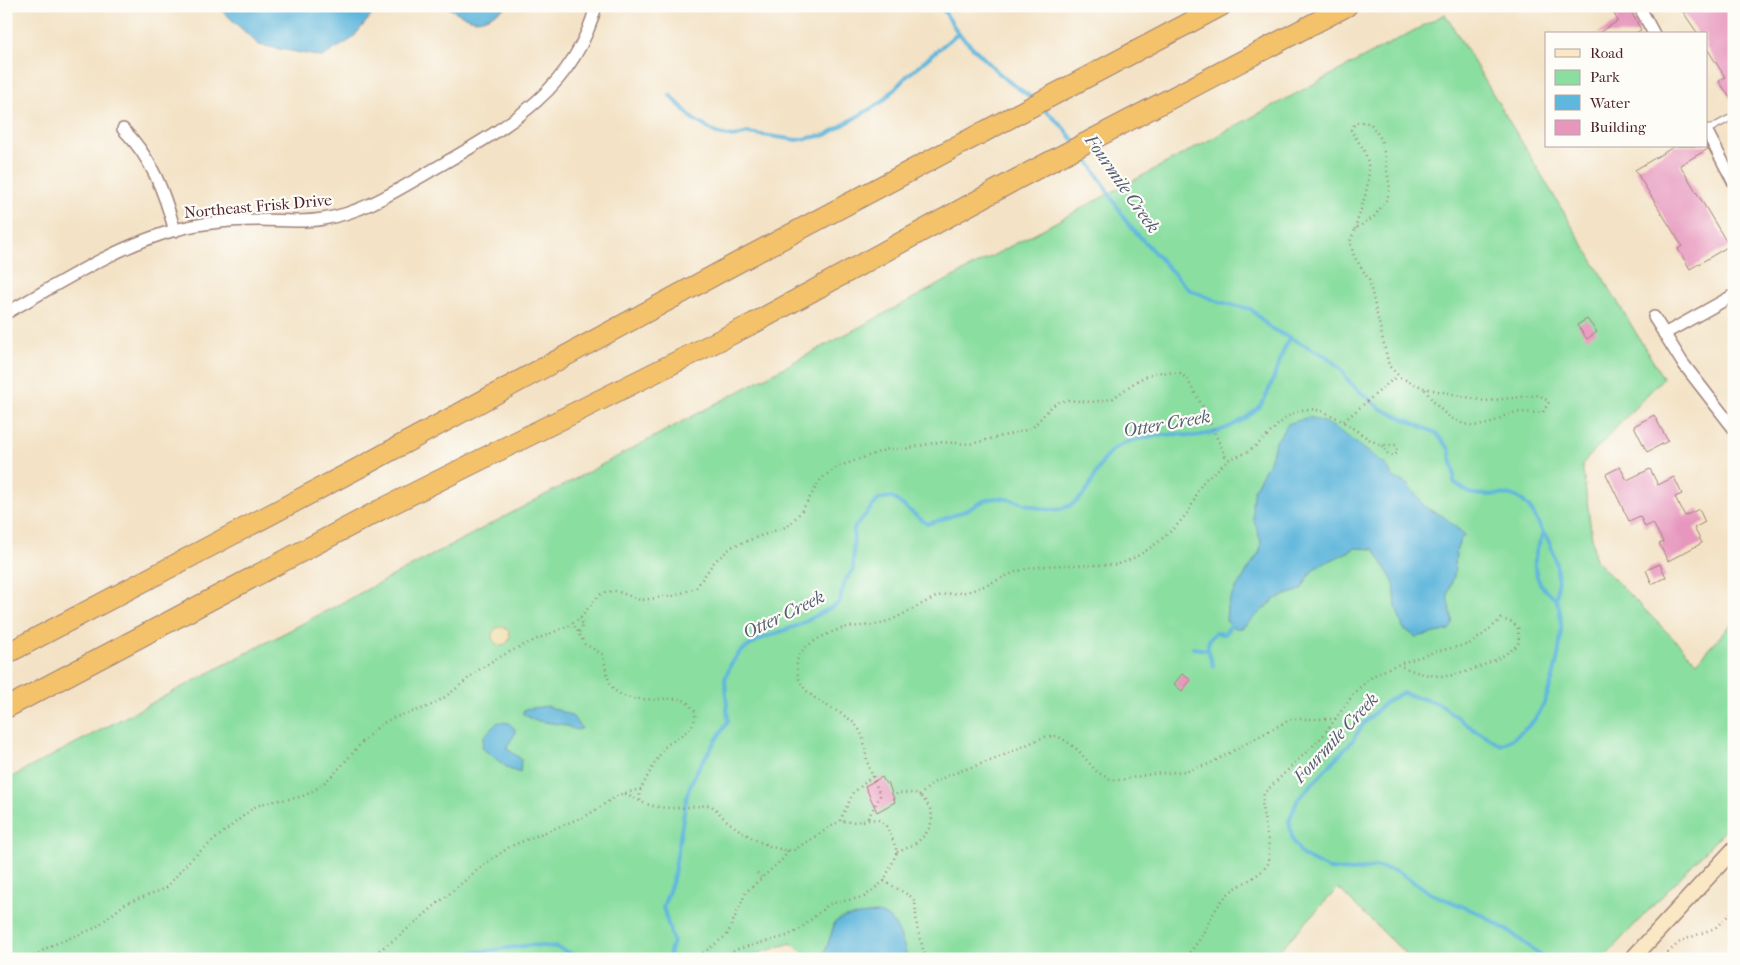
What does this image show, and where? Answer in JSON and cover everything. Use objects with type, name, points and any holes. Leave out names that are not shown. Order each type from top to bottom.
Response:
[{"type":"highway","points":[[6,654],[350,472],[1084,77],[1221,6]]},
{"type":"highway","points":[[6,708],[380,510],[754,323],[1017,178],[1347,6]]},
{"type":"main road","points":[[1632,959],[1734,849]]},
{"type":"street","name":"Northeast Frisk Drive","points":[[6,313],[103,260],[147,240],[175,231],[235,221],[325,219],[364,208],[497,132],[534,104],[569,63],[584,38],[596,6]]},
{"type":"street","points":[[1639,6],[1653,32]]},
{"type":"street","points":[[123,129],[140,147],[156,175],[175,231]]},
{"type":"street","points":[[1708,133],[1731,170],[1734,184]]},
{"type":"street","points":[[1664,334],[1734,295]]},
{"type":"street","points":[[1654,317],[1664,334],[1734,429]]},
{"type":"lane","points":[[1708,129],[1734,116]]},
{"type":"path","points":[[1355,229],[1374,217],[1381,209],[1390,189],[1381,139],[1371,124],[1359,121],[1352,126],[1351,130],[1365,154],[1369,172],[1364,205],[1350,242],[1351,249],[1369,280],[1389,366],[1397,376],[1424,388],[1485,401],[1539,395],[1549,402],[1543,412],[1513,413],[1479,426],[1468,426],[1452,419],[1439,410],[1424,388]]},
{"type":"path","points":[[30,959],[50,946],[95,928],[125,904],[166,888],[191,859],[225,830],[264,802],[298,799],[311,792],[339,769],[371,733],[383,723],[396,716],[432,705],[482,668],[569,626],[580,618],[590,603],[599,595],[616,591],[640,600],[673,596],[696,588],[714,562],[733,546],[788,526],[801,512],[815,486],[828,472],[880,450],[917,447],[926,443],[938,442],[970,444],[1023,431],[1033,427],[1052,406],[1059,402],[1068,400],[1091,402],[1112,399],[1142,377],[1156,372],[1180,373],[1187,379],[1198,396],[1227,460]]},
{"type":"path","points":[[1344,421],[1397,376]]},
{"type":"path","points":[[868,819],[880,796],[866,762],[860,732],[847,720],[816,700],[803,684],[797,664],[799,656],[805,649],[842,628],[877,625],[937,596],[966,592],[1023,570],[1037,567],[1124,564],[1134,559],[1179,523],[1193,504],[1203,482],[1223,466],[1227,460],[1252,449],[1280,421],[1302,409],[1322,412],[1344,421],[1379,445],[1384,448],[1385,452],[1389,455],[1393,456],[1396,453],[1396,445],[1379,445]]},
{"type":"path","points":[[579,632],[582,625],[580,618]]},
{"type":"path","points":[[1182,959],[1196,945],[1220,903],[1228,894],[1265,870],[1269,862],[1270,854],[1262,807],[1264,793],[1318,742],[1363,684],[1384,670],[1434,652],[1469,644],[1501,619],[1512,622],[1518,628],[1519,642],[1509,654],[1459,674],[1438,675],[1399,665]]},
{"type":"path","points":[[572,622],[572,626],[579,632],[585,644],[602,654],[611,686],[622,695],[678,699],[692,705],[695,711],[694,723],[689,730],[666,746],[660,753],[655,768],[641,789],[640,801]]},
{"type":"path","points":[[919,796],[933,783],[949,775],[1044,737],[1057,736],[1066,740],[1084,756],[1096,772],[1112,780],[1121,780],[1151,774],[1187,771],[1209,764],[1242,748],[1270,729],[1291,719],[1336,719]]},
{"type":"path","points":[[623,794],[652,806],[668,808],[713,806],[725,819],[747,834],[760,841],[788,850],[794,850],[840,821],[854,793],[873,776]]},
{"type":"path","points":[[366,959],[398,937],[505,849],[588,815],[618,795],[641,789]]},
{"type":"path","points":[[894,799],[897,793],[915,793],[928,803],[932,821],[929,830],[918,842],[896,852]]},
{"type":"path","points":[[720,959],[738,949],[787,936],[800,929],[829,904],[864,897],[884,881],[896,852],[887,826],[877,819],[868,819],[855,823],[840,821]]},
{"type":"path","points":[[695,959],[727,935],[742,897],[788,854],[788,850]]},
{"type":"path","points":[[757,873],[762,877]]},
{"type":"path","points":[[884,881],[910,896],[914,902],[917,928],[926,959]]},
{"type":"path","points":[[1660,959],[1681,941],[1715,928],[1734,910]]},
{"type":"green space","points":[[1445,14],[1663,378],[1582,464],[1595,560],[1697,662],[1734,621],[1734,821],[1602,959],[1411,959],[1338,888],[1271,959],[811,959],[791,943],[741,959],[6,959],[6,780],[476,532]]},
{"type":"sand","points":[[501,627],[507,630],[510,636],[507,642],[501,645],[495,642],[492,636],[495,630]]},
{"type":"water","points":[[217,6],[379,6],[352,39],[322,57],[259,45]]},
{"type":"water","points":[[445,6],[508,6],[489,17],[476,20]]},
{"type":"water","points":[[1309,417],[1337,429],[1386,465],[1393,477],[1407,484],[1426,508],[1443,516],[1465,535],[1461,538],[1457,548],[1454,576],[1448,595],[1452,618],[1449,630],[1416,637],[1403,628],[1396,607],[1394,583],[1374,549],[1356,548],[1317,567],[1312,571],[1301,590],[1275,599],[1242,628],[1234,628],[1226,621],[1227,607],[1232,595],[1260,551],[1261,542],[1253,518],[1254,489],[1271,459],[1275,443],[1288,424]]},
{"type":"water","points":[[548,706],[572,716],[582,729],[576,730],[564,725],[533,720],[522,713],[526,709]]},
{"type":"water","points":[[498,722],[509,723],[515,729],[515,734],[506,748],[521,759],[520,773],[509,769],[482,748],[484,736]]},
{"type":"water","points":[[876,913],[889,918],[894,924],[901,937],[908,959],[823,959],[835,922],[845,917]]},
{"type":"building","points":[[1610,6],[1628,6],[1641,30],[1638,32],[1600,32],[1618,21]]},
{"type":"building","points":[[1679,6],[1727,6],[1734,17],[1734,104],[1719,81],[1725,77],[1708,50],[1708,32],[1697,32]]},
{"type":"building","points":[[1672,148],[1707,148],[1680,165],[1729,246],[1690,269],[1678,249],[1682,246],[1635,170]]},
{"type":"building","points":[[1587,319],[1597,332],[1587,339],[1577,325]]},
{"type":"building","points":[[1654,415],[1668,441],[1647,452],[1634,426]]},
{"type":"building","points":[[1620,467],[1627,480],[1650,469],[1658,485],[1674,477],[1682,494],[1675,497],[1685,516],[1699,509],[1705,522],[1694,528],[1702,543],[1668,561],[1659,544],[1663,542],[1653,523],[1645,527],[1640,516],[1629,521],[1606,474]]},
{"type":"building","points":[[1660,564],[1666,577],[1652,584],[1646,570]]},
{"type":"building","points":[[1182,674],[1191,680],[1182,691],[1174,684]]},
{"type":"building","points":[[882,777],[886,784],[888,782],[895,802],[877,812],[865,786]]},
{"type":"waterway","name":"Fourmile Creek","points":[[941,6],[958,33],[1004,78],[1032,98]]},
{"type":"waterway","points":[[670,95],[693,119],[718,134],[733,137],[748,133],[797,140],[826,135],[882,102],[908,75],[958,33]]},
{"type":"waterway","name":"Fourmile Creek","points":[[1043,108],[1076,143]]},
{"type":"waterway","name":"Fourmile Creek","points":[[1083,152],[1128,224],[1188,289],[1219,302],[1251,309],[1270,328],[1326,356],[1339,367],[1351,384],[1381,409],[1436,433],[1449,449],[1454,482],[1466,491],[1482,495],[1511,495],[1525,503],[1531,510],[1544,534],[1537,548],[1535,569],[1540,583],[1556,600],[1560,612],[1561,627],[1560,644],[1553,679],[1541,710],[1534,720],[1527,728],[1501,745],[1473,729],[1438,703],[1402,693],[1386,702],[1364,723],[1353,740],[1298,799],[1289,821],[1293,841],[1303,856],[1329,869],[1353,871],[1377,867],[1397,871],[1432,894],[1481,914],[1514,935],[1545,959]]},
{"type":"waterway","name":"Otter Creek","points":[[668,959],[673,941],[663,907],[673,880],[687,794],[696,772],[728,721],[725,679],[731,664],[740,652],[760,639],[799,625],[839,603],[845,581],[853,570],[854,528],[879,499],[892,497],[927,524],[957,514],[993,498],[1008,499],[1045,509],[1055,510],[1064,508],[1081,497],[1106,457],[1121,445],[1141,438],[1156,436],[1177,434],[1192,436],[1212,433],[1232,426],[1251,414],[1258,408],[1268,393],[1290,337]]},
{"type":"waterway","points":[[1545,534],[1555,558],[1558,582],[1556,600]]},
{"type":"waterway","points":[[1213,666],[1208,649],[1209,641],[1215,633],[1225,634],[1230,626]]},
{"type":"waterway","points":[[1193,648],[1207,650]]},
{"type":"waterway","name":"Otter Creek","points":[[431,959],[530,945],[556,947],[583,959]]}]
